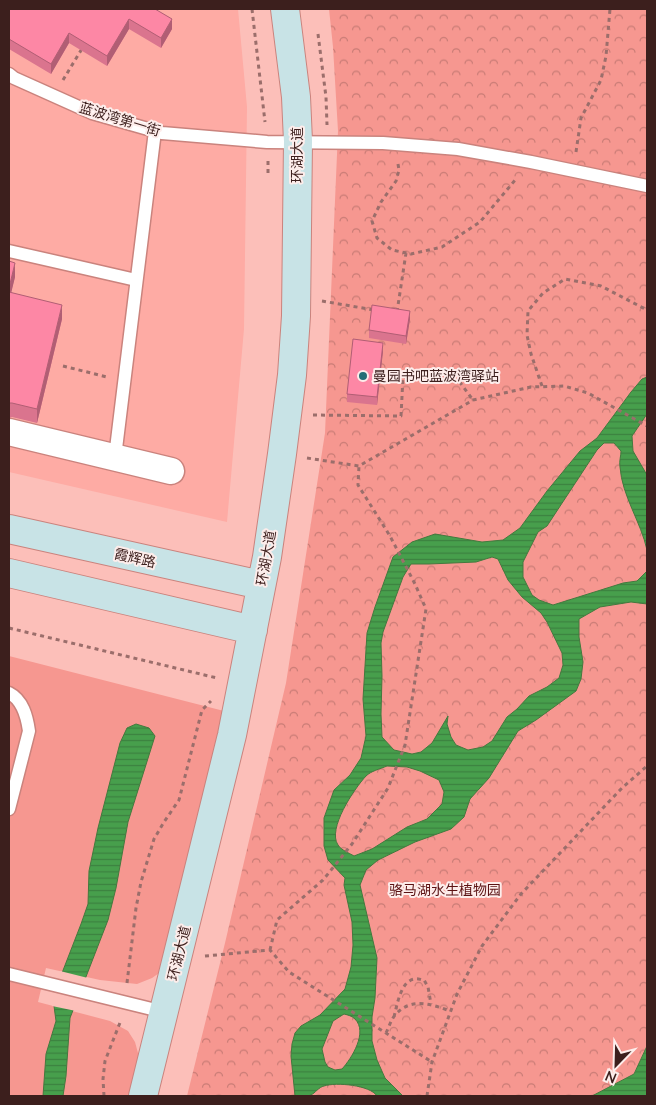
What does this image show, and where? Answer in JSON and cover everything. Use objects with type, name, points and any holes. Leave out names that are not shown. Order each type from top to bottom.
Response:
[{"type":"street","name":"环湖大道","points":[[143,1096],[232,736],[267,558],[282,454],[292,376],[296,316],[298,141],[296,97],[285,9]]},
{"type":"street","points":[[9,432],[171,471]]},
{"type":"street","name":"霞辉路","points":[[9,530],[261,585]]},
{"type":"street","points":[[9,573],[253,630]]},
{"type":"lane","name":"蓝波湾第一街","points":[[9,74],[92,113],[162,134],[266,142],[383,143],[458,149],[575,170],[647,186]]},
{"type":"lane","points":[[115,457],[155,132]]},
{"type":"lane","points":[[9,251],[136,280]]},
{"type":"lane","points":[[9,693],[14,695],[22,707],[27,719],[28,731],[9,809]]},
{"type":"lane","points":[[9,974],[164,1012]]},
{"type":"path","points":[[252,9],[269,182]]},
{"type":"path","points":[[575,170],[581,118],[601,80],[606,56],[610,9]]},
{"type":"path","points":[[53,96],[87,40]]},
{"type":"path","points":[[383,143],[391,150],[398,161],[399,170],[396,181],[380,202],[372,222],[377,238],[392,250],[411,254],[442,247],[480,222],[530,162]]},
{"type":"path","points":[[397,313],[406,253]]},
{"type":"path","points":[[542,386],[526,335],[528,311],[543,293],[565,279],[601,286],[647,310]]},
{"type":"path","points":[[322,301],[378,310]]},
{"type":"path","points":[[63,366],[124,381]]},
{"type":"path","points":[[310,415],[401,416],[403,377],[459,381],[473,400]]},
{"type":"path","points":[[282,454],[359,466],[473,400],[531,386],[564,386],[588,393],[647,426]]},
{"type":"path","points":[[270,950],[277,920],[323,880],[352,844],[388,788],[405,745],[426,609],[390,536],[358,485],[359,466]]},
{"type":"path","points":[[9,628],[242,684]]},
{"type":"path","points":[[104,1096],[105,1061],[129,1004],[127,989],[136,908],[141,882],[154,838],[179,800],[202,710],[213,698]]},
{"type":"path","points":[[427,1096],[432,1062],[450,1011],[482,946],[521,894],[622,788],[647,766]]},
{"type":"path","points":[[178,959],[270,950]]},
{"type":"path","points":[[270,950],[289,972],[432,1062]]},
{"type":"path","points":[[386,1033],[394,1017],[401,992],[407,982],[414,978],[424,980],[428,987],[431,1004]]},
{"type":"path","points":[[394,1017],[403,1008],[418,1004],[431,1004],[450,1011]]},
{"type":"shaded area","points":[[9,9],[238,9],[247,107],[244,329],[227,522],[9,472]]},
{"type":"shaded area","points":[[647,377],[647,414],[632,436],[633,451],[647,475],[647,550],[621,478],[621,451],[614,443],[604,443],[597,450],[547,526],[538,532],[523,562],[523,577],[532,595],[539,600],[553,605],[623,583],[637,581],[647,571],[647,604],[631,602],[600,607],[579,619],[579,637],[583,662],[581,679],[576,691],[518,731],[489,778],[470,799],[464,817],[451,829],[415,842],[378,860],[366,870],[360,885],[377,958],[372,1041],[377,1060],[385,1078],[403,1096],[377,1096],[367,1089],[352,1085],[336,1084],[322,1087],[309,1096],[295,1096],[291,1056],[295,1033],[301,1026],[320,1015],[345,989],[351,967],[353,945],[352,922],[344,885],[345,878],[328,860],[324,846],[324,818],[334,790],[350,775],[361,758],[366,736],[363,699],[367,633],[393,557],[412,542],[435,534],[482,542],[503,540],[520,528],[580,451],[597,438],[642,379]],"holes":[[[492,557],[498,559],[508,580],[522,597],[541,613],[547,622],[562,653],[563,665],[559,678],[547,687],[529,696],[507,717],[492,741],[483,747],[468,750],[456,745],[447,724],[448,716],[432,743],[421,752],[412,754],[394,750],[382,737],[381,643],[383,632],[403,577],[411,564],[476,562]],[[387,766],[407,767],[439,780],[444,792],[442,804],[427,819],[407,827],[372,849],[354,856],[338,845],[336,829],[343,809],[349,799],[366,776],[373,771]],[[344,1014],[348,1015],[353,1017],[359,1024],[360,1031],[354,1052],[342,1069],[335,1070],[328,1067],[322,1049],[333,1021]]]},
{"type":"shaded area","points":[[136,724],[149,728],[155,736],[128,822],[108,920],[70,1018],[63,1096],[43,1096],[46,1054],[56,1021],[54,1006],[62,973],[88,904],[89,871],[98,828],[120,743],[127,728]]},
{"type":"shaded area","points":[[647,1046],[647,1096],[592,1096],[634,1074]]},
{"type":"green space","name":"骆马湖水生植物园","points":[[329,9],[647,9],[647,1046],[634,1074],[592,1096],[187,1096],[286,683],[325,433],[338,131]]},
{"type":"green space","points":[[9,656],[224,711],[162,971],[152,978],[137,984],[100,980],[46,968],[38,1002],[110,1021],[128,1031],[135,1042],[138,1053],[138,1066],[131,1096],[9,1096]]},
{"type":"pier","points":[[60,971],[88,978],[76,1011],[52,1006]]},
{"type":"building","points":[[9,9],[155,9],[172,19],[161,38],[129,19],[107,56],[69,33],[51,64],[9,39]]},
{"type":"building","points":[[9,261],[15,263],[9,288]]},
{"type":"building","points":[[9,292],[62,305],[37,409],[9,403]]},
{"type":"building","points":[[372,305],[410,311],[406,336],[369,330]]},
{"type":"building","points":[[353,339],[383,343],[377,397],[347,394]]},
{"type":"place","name":"曼园书吧蓝波湾驿站","points":[[363,376]]}]
